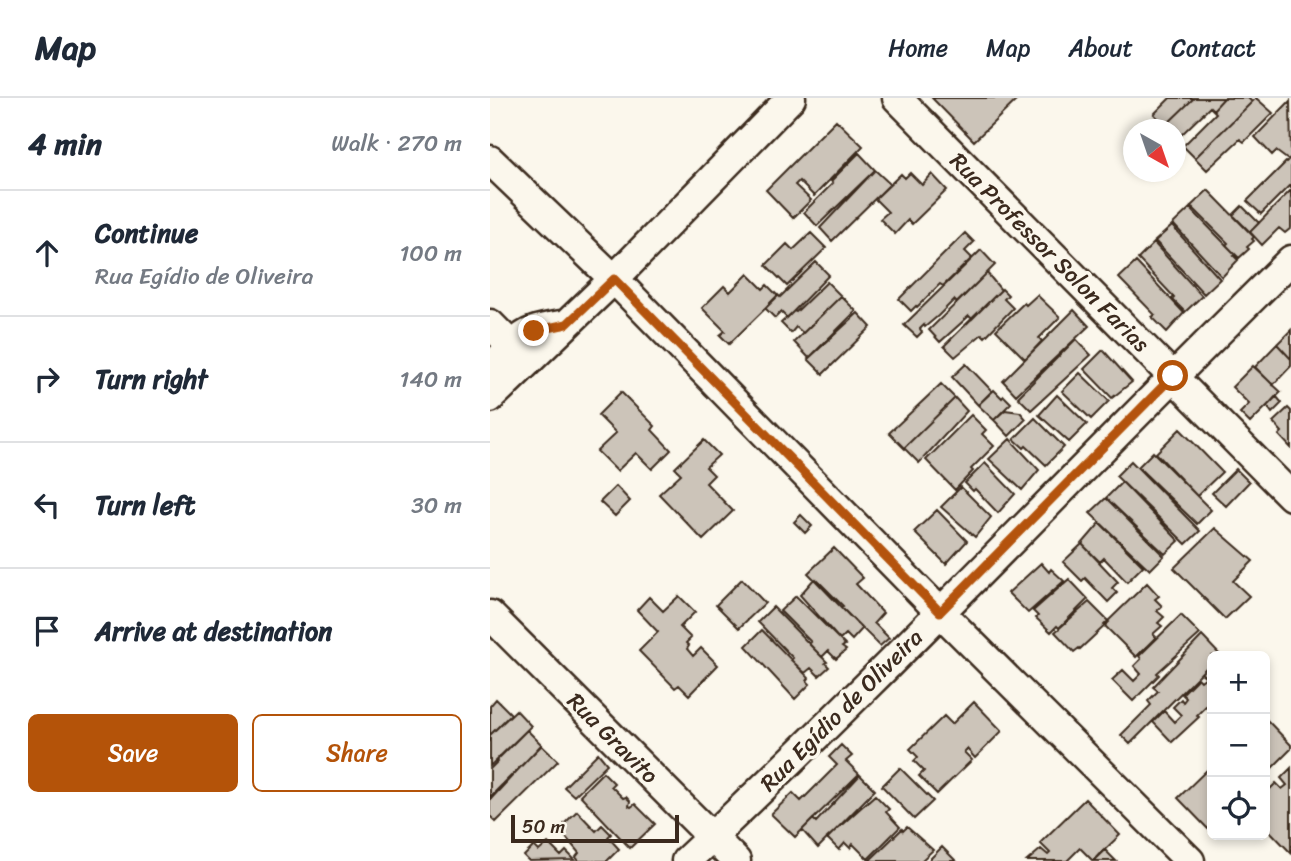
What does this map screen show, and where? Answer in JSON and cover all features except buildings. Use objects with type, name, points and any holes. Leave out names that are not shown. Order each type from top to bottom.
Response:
[{"type":"street","points":[[490,398],[614,279],[791,98]]},
{"type":"street","name":"Rua Professor Solon Farias","points":[[897,98],[1291,496]]},
{"type":"street","points":[[490,160],[614,279],[940,612],[1190,861]]},
{"type":"street","name":"Rua Egídio de Oliveira","points":[[686,861],[940,612],[1291,260]]},
{"type":"street","points":[[490,324],[513,347]]},
{"type":"street","points":[[490,372],[525,335],[567,324]]},
{"type":"street","name":"Rua Gravito","points":[[490,615],[736,861]]},
{"type":"route","points":[[534,331],[567,324],[614,279],[940,612],[1173,376]]}]
